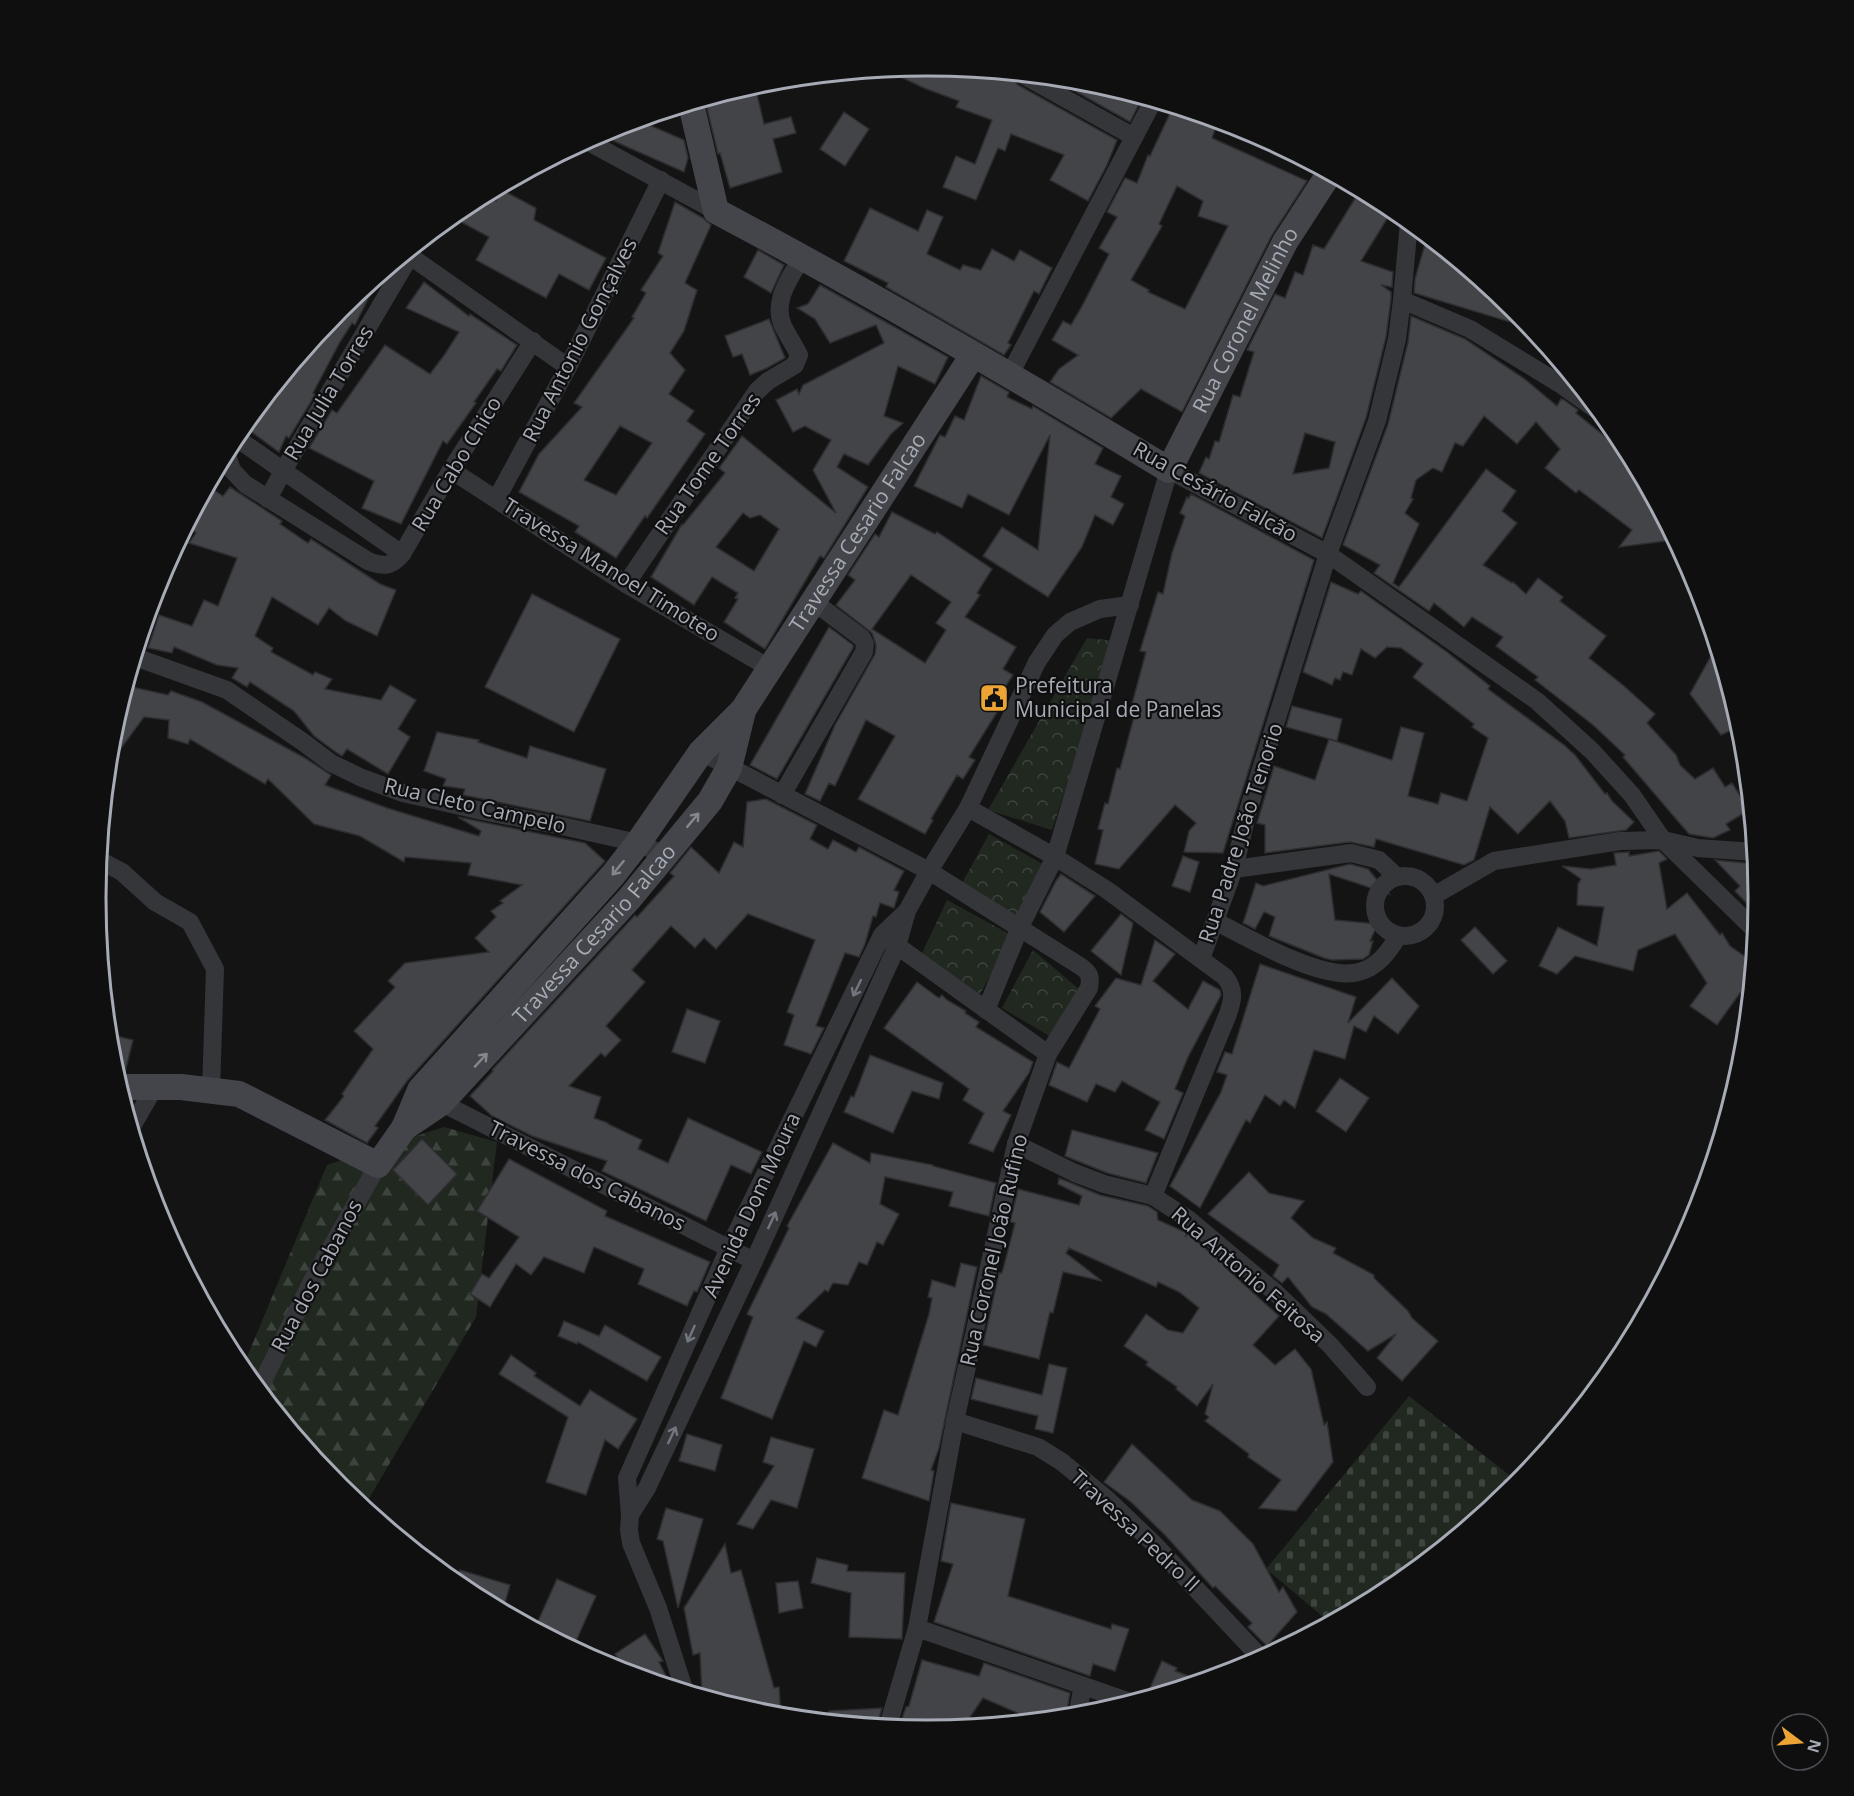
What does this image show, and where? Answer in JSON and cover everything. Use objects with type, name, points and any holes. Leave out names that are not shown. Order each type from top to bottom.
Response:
[{"type":"street","points":[[1041,85],[1134,137]]},
{"type":"street","points":[[1010,374],[1150,107]]},
{"type":"street","points":[[693,111],[716,211]]},
{"type":"street","points":[[597,146],[716,211]]},
{"type":"street","name":"Rua Antonio Gonçalves","points":[[497,498],[568,367],[661,180]]},
{"type":"street","name":"Rua Coronel Melinho","points":[[1169,470],[1285,242],[1325,180]]},
{"type":"street","name":"Rua Cesário Falcão","points":[[716,211],[1010,374],[1169,470],[1329,554],[1537,701],[1598,758],[1632,795],[1663,840],[1748,923]]},
{"type":"street","name":"Rua Padre João Tenorio","points":[[1153,1196],[1234,995],[1231,984],[1225,977],[1201,958],[1234,869],[1248,811],[1329,554],[1377,421],[1396,339],[1408,233]]},
{"type":"street","name":"Rua Tome Torres","points":[[626,585],[757,391],[768,381],[795,365],[799,355],[778,314],[780,300],[802,257]]},
{"type":"street","points":[[413,258],[568,367]]},
{"type":"street","name":"Rua Julia Torres","points":[[268,500],[403,266]]},
{"type":"street","points":[[1402,300],[1470,329],[1563,379]]},
{"type":"street","name":"Rua Cabo Chico","points":[[268,500],[368,561],[379,565],[395,563],[533,341]]},
{"type":"street","name":"Travessa Cesario Falcao","points":[[378,1165],[404,1128],[613,875],[701,752],[743,710],[973,355]]},
{"type":"street","points":[[244,442],[402,554]]},
{"type":"street","points":[[230,464],[232,470],[245,484],[268,500]]},
{"type":"street","name":"Travessa Manoel Timoteo","points":[[451,470],[497,498],[626,585],[771,669]]},
{"type":"street","points":[[986,1010],[1020,927],[1055,856],[1169,470]]},
{"type":"street","points":[[782,795],[864,652],[865,644],[862,638],[814,602]]},
{"type":"street","points":[[1048,1054],[890,941],[968,808],[1037,662],[1055,635],[1070,622],[1100,609],[1130,605]]},
{"type":"street","name":"Rua Cleto Campelo","points":[[141,659],[227,690],[294,735],[331,764],[362,778],[403,793],[638,843],[664,855]]},
{"type":"street","name":"Travessa Cesario Falcao","points":[[431,1097],[629,899],[710,801],[729,768],[743,710]]},
{"type":"street","name":"Rua Coronel João Rufino","points":[[701,752],[929,871],[1080,966],[1091,977],[1089,988],[1048,1054],[1016,1144],[955,1421],[917,1628],[890,1719]]},
{"type":"street","points":[[968,808],[1055,856],[1107,890],[1201,958]]},
{"type":"street","points":[[1434,895],[1494,861],[1620,841],[1663,840],[1698,848],[1747,852]]},
{"type":"street","points":[[1234,869],[1351,853],[1379,860],[1396,876]]},
{"type":"street","points":[[106,864],[122,872],[155,902],[190,922],[214,969],[211,1090]]},
{"type":"street","points":[[1412,875],[1426,882],[1434,895],[1436,911],[1429,926],[1414,936],[1398,936],[1381,926],[1374,907],[1380,888],[1396,876],[1412,875]]},
{"type":"street","points":[[1215,921],[1273,951],[1333,973],[1355,973],[1371,967],[1388,954],[1398,936]]},
{"type":"street","name":"Avenida Dom Moura","points":[[630,1515],[627,1478],[729,1248],[785,1134],[890,941]]},
{"type":"street","name":"Avenida Dom Moura","points":[[630,1515],[647,1488],[806,1146],[890,941]]},
{"type":"street","points":[[128,1087],[211,1090],[239,1094],[378,1165]]},
{"type":"street","points":[[136,1121],[154,1088]]},
{"type":"street","name":"Travessa dos Cabanos","points":[[431,1097],[754,1260]]},
{"type":"street","points":[[785,1134],[806,1146]]},
{"type":"street","name":"Rua Antonio Feitosa","points":[[1016,1144],[1075,1173],[1104,1184],[1153,1196],[1188,1220],[1275,1292],[1330,1345],[1367,1387]]},
{"type":"street","name":"Rua dos Cabanos","points":[[263,1381],[312,1281],[378,1165]]},
{"type":"street","points":[[678,1364],[700,1376]]},
{"type":"street","name":"Travessa Pedro II","points":[[955,1421],[1038,1447],[1062,1462],[1108,1500],[1153,1543],[1254,1651]]},
{"type":"street","points":[[630,1515],[631,1543],[658,1608],[682,1682]]},
{"type":"street","points":[[917,1628],[1116,1697]]},
{"type":"street","points":[[1079,1705],[1083,1686]]},
{"type":"green space","points":[[1087,638],[1115,641],[1052,830],[988,810]]},
{"type":"green space","points":[[989,834],[1048,867],[1020,918],[962,883]]},
{"type":"green space","points":[[947,900],[1013,936],[980,994],[922,953]]},
{"type":"green space","points":[[1033,950],[1080,990],[1051,1037],[1002,1008]]},
{"type":"green space","points":[[444,1127],[497,1142],[476,1317],[368,1500],[309,1440],[247,1358],[327,1165]]},
{"type":"green space","points":[[1409,1396],[1511,1476],[1469,1516],[1427,1550],[1383,1581],[1323,1617],[1266,1569]]},
{"type":"building","points":[[901,77],[981,78],[1015,82],[1117,140],[1088,201],[1050,180],[1064,155],[1011,134],[1005,151],[998,148],[976,200],[943,187],[956,156],[975,164],[992,120],[956,107],[959,101]]},
{"type":"building","points":[[1073,90],[1139,104],[1130,122]]},
{"type":"building","points":[[757,94],[764,124],[791,117],[796,133],[773,139],[782,172],[730,188],[720,153],[718,154],[707,106]]},
{"type":"building","points":[[844,112],[869,129],[845,166],[820,149]]},
{"type":"building","points":[[1170,113],[1215,129],[1212,138],[1307,181],[1272,235],[1182,412],[1141,389],[1111,418],[1050,382],[1059,369],[1078,355],[1052,340],[1063,321],[1071,325],[1081,308],[1109,254],[1099,248],[1117,217],[1107,212],[1125,178],[1137,183],[1148,155],[1150,156]],"holes":[[[1177,186],[1203,201],[1198,216],[1228,226],[1185,309],[1148,292],[1149,290],[1131,280],[1162,226],[1159,224]]]},
{"type":"building","points":[[650,125],[684,140],[688,158],[684,172],[612,140]]},
{"type":"building","points":[[507,193],[536,208],[534,220],[606,258],[589,290],[559,274],[546,298],[476,260],[489,237],[461,222]]},
{"type":"building","points":[[1355,198],[1387,218],[1361,261],[1393,272],[1392,287],[1381,285],[1391,292],[1391,299],[1386,337],[1366,418],[1322,538],[1199,473],[1206,457],[1209,459],[1215,441],[1219,442],[1233,395],[1240,397],[1254,352],[1247,350],[1275,294],[1285,298],[1295,272],[1303,275],[1313,245],[1324,249]],"holes":[[[1305,433],[1335,442],[1329,468],[1293,474]]]},
{"type":"building","points":[[675,202],[711,225],[685,283],[697,290],[684,331],[670,353],[685,370],[669,394],[694,411],[687,421],[705,434],[647,518],[645,516],[616,558],[575,532],[579,526],[519,492],[539,454],[582,407],[574,403],[634,318],[632,317],[646,293],[641,290],[663,256],[658,253]],"holes":[[[620,426],[652,443],[616,495],[584,480]]]},
{"type":"building","points":[[870,208],[918,231],[927,210],[943,217],[927,254],[960,270],[963,265],[981,270],[992,249],[1014,261],[1020,250],[1052,268],[1039,294],[1034,291],[1008,343],[1011,345],[1004,355],[886,287],[888,283],[844,261]]},
{"type":"building","points":[[1425,244],[1469,280],[1514,323],[1414,293],[1415,279]]},
{"type":"building","points":[[758,250],[784,265],[771,293],[744,277]]},
{"type":"building","points":[[424,282],[469,316],[470,314],[517,345],[501,371],[497,369],[447,444],[443,441],[401,524],[362,508],[374,481],[309,448],[332,410],[337,413],[385,345],[430,374],[445,354],[459,332],[406,308]]},
{"type":"building","points":[[820,285],[948,357],[935,384],[898,366],[884,416],[903,423],[891,434],[868,465],[844,454],[837,467],[868,487],[824,558],[820,556],[765,649],[724,622],[738,599],[735,598],[738,593],[712,577],[694,605],[651,577],[682,524],[725,473],[719,468],[742,436],[836,513],[813,470],[831,440],[805,426],[793,432],[776,400],[797,389],[799,394],[803,385],[884,343],[876,325],[830,343],[815,319],[797,308],[808,304]],"holes":[[[743,513],[750,518],[760,515],[779,529],[754,571],[716,547]]]},
{"type":"building","points":[[371,294],[355,325],[352,323],[340,342],[313,393],[315,395],[289,438],[286,436],[279,452],[251,432],[309,356]]},
{"type":"building","points":[[1411,316],[1465,339],[1526,380],[1557,406],[1561,399],[1578,410],[1576,413],[1610,442],[1638,487],[1667,541],[1619,547],[1632,530],[1579,490],[1576,493],[1545,468],[1560,449],[1536,422],[1517,444],[1484,416],[1463,446],[1455,443],[1442,472],[1433,468],[1416,480],[1411,498],[1413,499],[1405,513],[1419,524],[1393,583],[1399,587],[1486,469],[1516,491],[1502,511],[1517,523],[1483,565],[1513,582],[1526,594],[1538,578],[1563,597],[1560,601],[1606,636],[1589,658],[1655,714],[1647,723],[1676,755],[1680,765],[1695,779],[1713,768],[1725,787],[1732,783],[1742,799],[1744,813],[1726,824],[1730,830],[1713,838],[1689,834],[1623,757],[1625,755],[1593,725],[1535,680],[1538,677],[1496,646],[1503,637],[1472,617],[1464,627],[1434,603],[1429,611],[1374,573],[1380,565],[1343,545],[1388,424],[1408,342]]},
{"type":"building","points":[[769,319],[785,358],[750,375],[742,354],[733,357],[725,336]]},
{"type":"building","points":[[981,376],[1009,392],[1007,397],[1032,409],[1033,406],[1103,448],[1095,464],[1121,476],[1111,497],[1124,504],[1113,525],[1095,515],[1082,547],[1048,597],[983,556],[1002,527],[1038,550],[1050,435],[1009,515],[968,494],[962,508],[914,486],[940,435],[945,437],[955,416],[964,420]]},
{"type":"building","points":[[230,487],[282,521],[280,524],[308,543],[311,539],[380,584],[396,590],[377,636],[346,621],[329,608],[318,625],[272,597],[255,636],[273,648],[271,652],[313,675],[315,672],[332,679],[325,689],[381,700],[390,685],[416,700],[398,729],[410,737],[388,774],[347,749],[342,756],[337,753],[314,736],[294,711],[250,682],[247,687],[232,678],[238,668],[217,665],[174,647],[172,653],[148,648],[159,615],[192,626],[204,600],[218,606],[237,558],[189,543],[196,533],[193,530],[214,490],[223,496]]},
{"type":"building","points":[[1191,494],[1314,560],[1223,853],[1184,852],[1189,831],[1196,823],[1175,805],[1119,869],[1095,864],[1103,830],[1098,829],[1105,803],[1108,804],[1117,768],[1120,769],[1134,717],[1129,715],[1146,652],[1140,651],[1158,592],[1163,594],[1172,553],[1185,516],[1180,513],[1187,497],[1189,498]]},
{"type":"building","points":[[892,512],[935,534],[937,532],[992,569],[977,593],[980,595],[965,617],[1016,647],[1003,669],[1013,675],[993,705],[999,709],[969,757],[975,760],[963,779],[957,775],[931,819],[933,820],[925,834],[858,799],[895,736],[866,720],[835,786],[829,783],[820,801],[805,794],[835,725],[875,654],[876,645],[872,633],[836,605],[855,580],[848,575],[875,534],[879,537]],"holes":[[[911,575],[951,602],[936,623],[946,630],[925,663],[872,629]]]},
{"type":"building","points":[[1331,582],[1358,594],[1361,591],[1447,652],[1490,686],[1488,689],[1575,755],[1605,794],[1607,793],[1634,822],[1626,830],[1569,838],[1565,821],[1550,801],[1518,834],[1490,807],[1474,860],[1464,865],[1376,839],[1374,847],[1350,842],[1265,853],[1265,825],[1257,823],[1274,766],[1315,780],[1329,739],[1392,760],[1401,727],[1424,733],[1408,796],[1438,804],[1441,793],[1467,801],[1488,738],[1472,727],[1474,724],[1413,677],[1423,664],[1401,648],[1387,647],[1375,658],[1361,649],[1352,675],[1343,672],[1340,680],[1335,678],[1332,685],[1303,672]]},
{"type":"building","points":[[532,594],[620,639],[574,732],[485,687]]},
{"type":"building","points":[[829,627],[853,645],[853,648],[777,779],[750,765]]},
{"type":"building","points":[[1712,655],[1731,730],[1721,735],[1690,694]]},
{"type":"building","points":[[133,687],[168,695],[171,691],[202,702],[305,758],[331,775],[325,785],[387,808],[479,836],[481,831],[458,817],[585,843],[605,861],[407,1081],[375,1126],[378,1128],[367,1143],[325,1120],[344,1096],[342,1094],[373,1049],[354,1031],[395,987],[388,981],[405,963],[489,952],[475,938],[496,917],[491,911],[503,903],[500,901],[522,885],[468,875],[471,863],[405,857],[404,862],[360,836],[314,824],[268,779],[265,784],[190,739],[188,744],[168,738],[169,720],[144,717],[119,751]]},
{"type":"building","points":[[1292,706],[1342,719],[1337,741],[1286,727]]},
{"type":"building","points":[[437,732],[479,740],[478,742],[527,758],[530,746],[606,769],[590,821],[463,795],[465,789],[443,786],[446,779],[424,771]]},
{"type":"building","points":[[766,799],[817,825],[810,839],[828,849],[833,840],[856,852],[859,847],[904,871],[894,890],[899,892],[894,908],[880,903],[876,917],[873,916],[859,957],[845,953],[816,1026],[824,1028],[811,1054],[784,1045],[794,1015],[787,1012],[815,940],[748,914],[716,949],[704,938],[695,948],[671,926],[632,970],[645,982],[606,1026],[621,1040],[605,1057],[601,1053],[569,1086],[601,1097],[594,1118],[642,1140],[638,1149],[668,1163],[688,1118],[762,1152],[751,1174],[731,1165],[706,1221],[602,1171],[607,1161],[532,1136],[492,1116],[470,1096],[635,915],[637,917],[674,876],[670,873],[691,847],[719,873],[734,842],[743,847],[747,802]]},
{"type":"building","points":[[1659,851],[1667,859],[1659,863],[1667,909],[1687,893],[1720,935],[1722,933],[1730,946],[1746,957],[1742,995],[1740,993],[1717,1025],[1690,1006],[1707,983],[1675,934],[1638,950],[1633,971],[1575,956],[1557,974],[1539,966],[1558,927],[1597,946],[1604,907],[1577,905],[1578,884],[1581,879],[1562,866],[1591,869],[1616,865],[1614,853],[1629,852],[1629,856]]},
{"type":"building","points":[[1183,856],[1199,862],[1190,892],[1172,886]]},
{"type":"building","points":[[1715,860],[1747,863],[1748,904],[1735,891],[1740,886]]},
{"type":"building","points":[[1350,864],[1368,869],[1389,894],[1329,874],[1335,920],[1378,924],[1370,941],[1373,941],[1369,955],[1363,959],[1332,960],[1269,936],[1275,917],[1264,912],[1255,929],[1243,923],[1256,883],[1263,886]]},
{"type":"building","points":[[1061,874],[1095,896],[1064,932],[1040,912]]},
{"type":"building","points":[[1121,914],[1133,923],[1121,975],[1091,951]]},
{"type":"building","points":[[1475,927],[1507,961],[1493,974],[1461,940]]},
{"type":"building","points":[[1155,940],[1175,954],[1153,981],[1188,1009],[1203,981],[1220,990],[1221,995],[1188,1057],[1175,1089],[1183,1093],[1164,1139],[1145,1130],[1160,1102],[1122,1081],[1115,1092],[1096,1084],[1087,1102],[1049,1085],[1057,1062],[1069,1068],[1100,1009],[1095,1006],[1116,978],[1141,985]]},
{"type":"building","points":[[1260,964],[1356,997],[1348,1023],[1392,978],[1419,1006],[1398,1034],[1374,1016],[1366,1032],[1354,1026],[1345,1059],[1314,1050],[1295,1108],[1284,1100],[1280,1106],[1265,1095],[1250,1123],[1246,1120],[1200,1208],[1170,1186],[1221,1092],[1227,1075],[1217,1072],[1225,1052],[1232,1054]]},
{"type":"building","points":[[917,982],[939,998],[942,995],[966,1011],[965,1013],[979,1022],[976,1027],[1033,1062],[1029,1073],[1003,1111],[1011,1115],[993,1152],[969,1143],[984,1113],[963,1100],[969,1089],[884,1028]]},
{"type":"building","points":[[687,1009],[720,1021],[705,1063],[672,1052]]},
{"type":"building","points":[[118,1036],[133,1040],[125,1072],[121,1058]]},
{"type":"building","points":[[870,1055],[943,1083],[939,1099],[912,1091],[893,1133],[844,1112],[851,1096],[854,1097]]},
{"type":"building","points":[[1340,1078],[1369,1098],[1346,1132],[1316,1111]]},
{"type":"building","points":[[1072,1130],[1158,1153],[1146,1183],[1107,1173],[1065,1156]]},
{"type":"building","points":[[422,1139],[457,1174],[428,1205],[393,1170]]},
{"type":"building","points":[[833,1143],[870,1163],[871,1153],[933,1165],[996,1183],[989,1216],[949,1206],[953,1192],[885,1177],[880,1204],[899,1214],[883,1245],[877,1242],[867,1265],[859,1262],[848,1285],[833,1283],[828,1292],[825,1290],[796,1318],[824,1331],[816,1347],[804,1341],[772,1419],[721,1398],[753,1317],[747,1314],[789,1228],[787,1226]]},
{"type":"building","points":[[509,1159],[607,1211],[605,1216],[710,1262],[697,1292],[694,1291],[687,1306],[638,1284],[644,1269],[594,1247],[584,1273],[544,1257],[531,1275],[516,1264],[490,1307],[470,1294],[482,1274],[489,1278],[519,1237],[477,1211]]},
{"type":"building","points":[[1249,1172],[1269,1193],[1304,1201],[1291,1218],[1313,1238],[1336,1248],[1333,1253],[1374,1275],[1374,1278],[1408,1311],[1412,1318],[1438,1341],[1402,1381],[1377,1358],[1396,1334],[1368,1351],[1326,1314],[1312,1307],[1288,1277],[1282,1283],[1273,1276],[1279,1265],[1208,1214]]},
{"type":"building","points":[[1059,1178],[1100,1195],[1148,1206],[1157,1212],[1158,1220],[1187,1233],[1185,1237],[1188,1234],[1279,1316],[1253,1345],[1275,1365],[1295,1349],[1311,1369],[1324,1425],[1327,1422],[1333,1462],[1296,1511],[1259,1508],[1281,1480],[1248,1457],[1249,1454],[1205,1421],[1209,1417],[1205,1414],[1213,1384],[1197,1406],[1176,1389],[1177,1387],[1146,1365],[1148,1362],[1124,1346],[1146,1314],[1168,1330],[1183,1333],[1199,1308],[1179,1292],[1158,1282],[1156,1287],[1069,1248],[1066,1253],[1102,1281],[1063,1272],[1053,1313],[1050,1312],[1039,1359],[983,1345],[999,1273],[1002,1273],[1015,1223],[1010,1222],[1018,1189],[1079,1205],[1082,1196],[1058,1184]]},
{"type":"building","points":[[961,1263],[977,1267],[939,1448],[931,1470],[934,1471],[929,1501],[862,1478],[884,1410],[898,1415],[929,1314],[932,1298],[928,1297],[932,1280],[955,1287]]},
{"type":"building","points":[[564,1321],[599,1336],[605,1325],[661,1357],[647,1381],[578,1342],[577,1344],[558,1336]]},
{"type":"building","points":[[511,1355],[536,1373],[534,1376],[580,1406],[590,1390],[637,1419],[618,1449],[605,1440],[586,1495],[546,1482],[568,1417],[499,1374]]},
{"type":"building","points":[[1049,1364],[1067,1368],[1053,1433],[1035,1429],[1038,1416],[971,1399],[976,1378],[1042,1395]]},
{"type":"building","points":[[687,1434],[722,1445],[715,1471],[679,1461]]},
{"type":"building","points":[[771,1437],[814,1449],[797,1508],[771,1500],[753,1529],[737,1524],[774,1466],[763,1462]]},
{"type":"building","points":[[1132,1444],[1192,1500],[1220,1511],[1253,1544],[1279,1592],[1283,1587],[1297,1612],[1267,1646],[1248,1627],[1252,1623],[1215,1586],[1213,1588],[1165,1535],[1131,1502],[1104,1482]]},
{"type":"building","points":[[951,1503],[1025,1519],[1008,1596],[1111,1629],[1112,1624],[1129,1629],[1115,1671],[1093,1664],[1090,1676],[934,1622],[953,1564],[941,1561]]},
{"type":"building","points":[[666,1508],[703,1519],[678,1608],[663,1541],[657,1539]]},
{"type":"building","points":[[725,1544],[731,1573],[741,1570],[774,1688],[779,1687],[780,1706],[702,1688],[700,1653],[693,1655],[684,1608]]},
{"type":"building","points":[[817,1558],[848,1565],[847,1571],[905,1573],[902,1639],[849,1637],[851,1593],[811,1583]]},
{"type":"building","points":[[460,1570],[510,1585],[505,1602],[471,1581],[459,1573]]},
{"type":"building","points":[[557,1579],[596,1596],[576,1641],[538,1621]]},
{"type":"building","points":[[798,1581],[803,1608],[779,1613],[776,1583]]},
{"type":"building","points":[[645,1634],[663,1661],[659,1662],[667,1677],[618,1659],[615,1654]]},
{"type":"building","points":[[922,1660],[979,1676],[984,1663],[1070,1693],[1068,1707],[1018,1714],[983,1698],[969,1718],[902,1719],[906,1707],[909,1706]]},
{"type":"building","points":[[1162,1661],[1177,1668],[1175,1671],[1190,1676],[1150,1689]]},
{"type":"building","points":[[882,1708],[879,1718],[829,1713],[829,1711]]},
{"type":"place","name":"Prefeitura Municipal de Panelas","points":[[994,698]]}]
